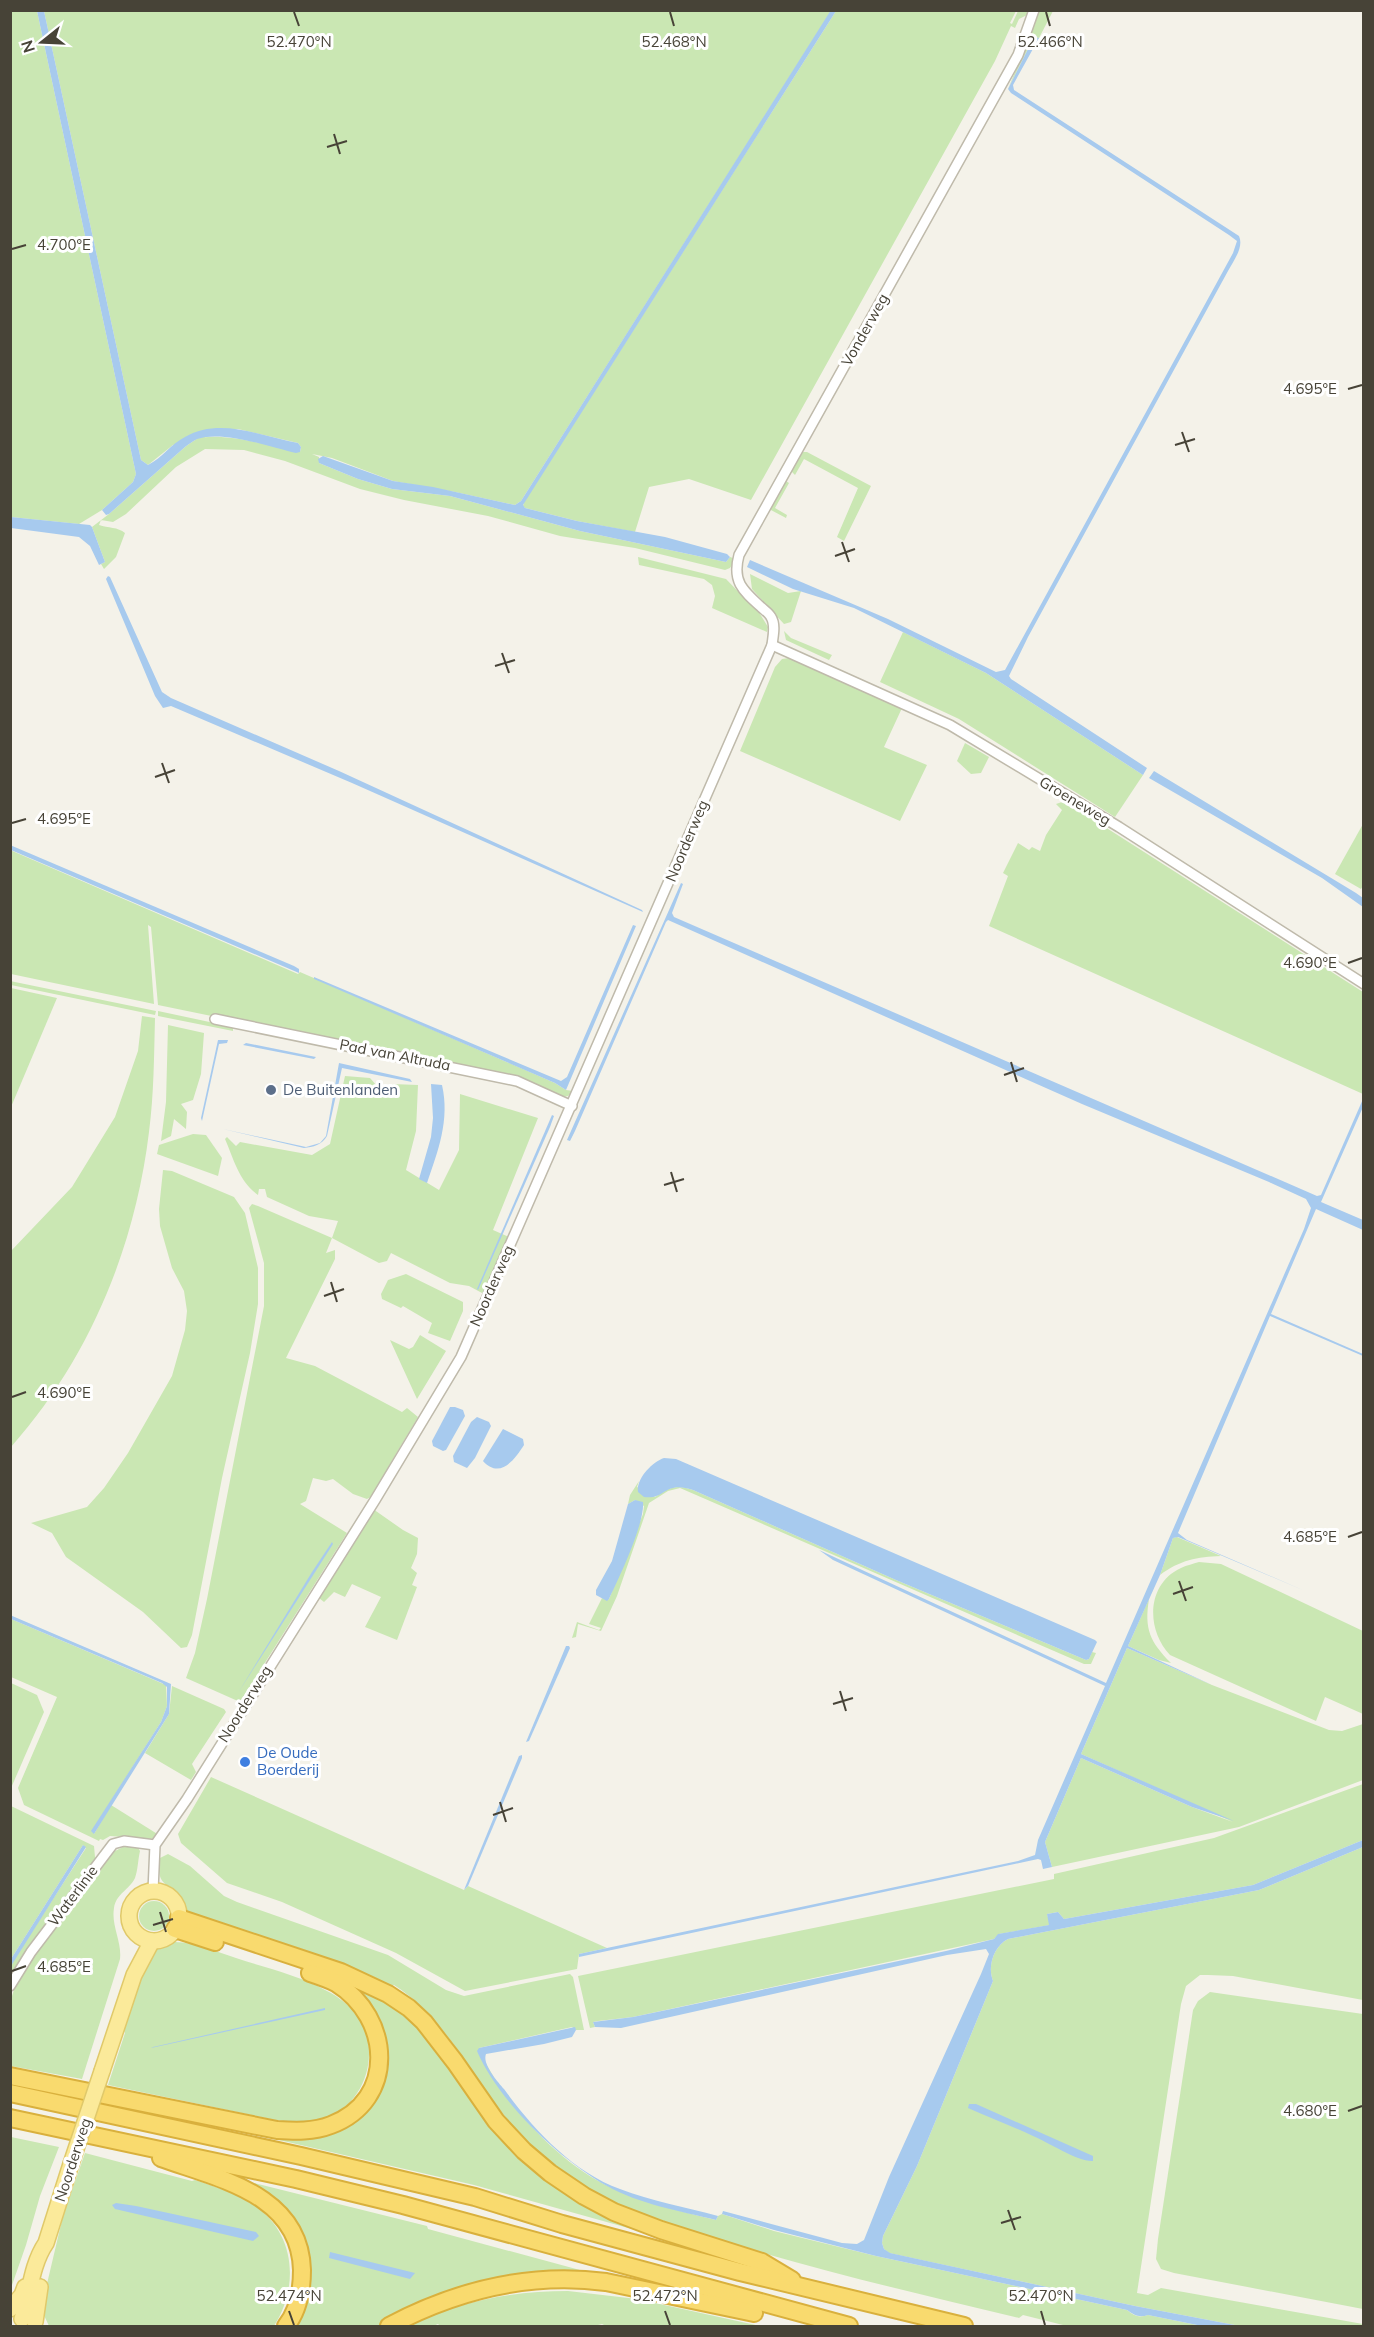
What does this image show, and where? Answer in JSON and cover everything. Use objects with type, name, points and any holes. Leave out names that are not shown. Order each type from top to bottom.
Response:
[{"type":"highway","points":[[10,2076],[276,2130],[300,2132],[314,2130],[337,2123],[355,2111],[369,2094],[376,2076],[379,2053],[376,2029],[369,2016],[351,1995],[335,1983],[177,1924]]},
{"type":"highway","points":[[177,1924],[341,1972],[388,1994],[409,2008],[424,2022],[496,2121],[550,2174],[614,2212],[661,2230],[762,2262],[811,2290]]},
{"type":"highway","points":[[10,2093],[464,2194],[562,2224],[811,2290],[964,2326]]},
{"type":"highway","points":[[10,2118],[99,2135],[403,2205],[843,2325]]},
{"type":"highway","points":[[99,2135],[225,2180],[271,2204],[285,2219],[292,2231],[302,2265],[301,2292],[286,2326]]},
{"type":"highway","points":[[389,2326],[422,2310],[479,2289],[532,2279],[588,2280],[623,2285],[746,2310],[778,2320],[843,2325]]},
{"type":"main road","points":[[153,1891],[169,1896],[175,1902],[177,1924],[169,1936],[161,1940],[146,1939],[130,1922],[132,1905],[137,1898],[153,1891]]},
{"type":"main road","name":"Noorderweg","points":[[24,2320],[45,2258],[46,2243],[71,2164],[134,1975],[134,1961],[146,1939]]},
{"type":"main road","name":"Noorderweg","points":[[24,2320],[22,2295],[39,2253],[46,2243]]},
{"type":"street","name":"Vonderweg","points":[[772,645],[774,627],[771,615],[753,600],[738,581],[736,574],[739,555],[1018,55],[1034,10]]},
{"type":"street","name":"Groeneweg","points":[[772,645],[950,725],[1119,827],[1364,984]]},
{"type":"street","name":"Noorderweg","points":[[155,1845],[187,1799],[375,1500],[461,1357],[772,645]]},
{"type":"street","name":"Pad van Altruda","points":[[215,1019],[518,1081],[572,1106]]},
{"type":"street","name":"Waterlinie","points":[[10,1986],[31,1952],[113,1844],[124,1841],[155,1845]]},
{"type":"street","points":[[153,1891],[155,1845]]},
{"type":"green space","points":[[10,11],[37,11],[136,474],[133,482],[102,510],[79,524],[11,517]]},
{"type":"green space","points":[[44,11],[831,11],[521,501],[515,505],[393,481],[332,458],[312,454],[319,457],[319,463],[358,479],[392,489],[450,496],[580,531],[726,562],[730,557],[736,559],[730,568],[725,570],[635,548],[560,536],[488,516],[404,500],[360,489],[285,461],[244,450],[205,449],[176,467],[126,514],[113,522],[101,520],[197,439],[173,445],[148,465],[141,460]],"holes":[[[238,429],[298,443],[301,447],[300,452],[234,438],[199,439]]]},
{"type":"green space","points":[[836,11],[1016,11],[1010,23],[1012,24],[1018,11],[1027,11],[1027,15],[1019,19],[1015,28],[1011,26],[995,61],[751,500],[689,479],[649,487],[635,532],[525,508],[524,502]]},
{"type":"green space","points":[[1037,11],[1053,11],[1039,38],[1034,37],[1008,89],[1034,26]]},
{"type":"green space","points":[[802,452],[807,452],[871,486],[844,541],[837,537],[858,488],[804,459],[795,475],[791,471]]},
{"type":"green space","points":[[786,481],[789,483],[775,508],[787,515],[786,518],[769,509]]},
{"type":"green space","points":[[101,520],[99,525],[125,533],[116,557],[104,569],[101,564],[105,562],[92,527]]},
{"type":"green space","points":[[638,557],[726,579],[760,614],[768,627],[767,632],[712,608],[715,596],[712,585],[704,579],[639,565]]},
{"type":"green space","points":[[750,574],[788,593],[801,591],[791,622],[784,624],[752,589]]},
{"type":"green space","points":[[784,631],[791,638],[832,655],[829,660],[786,640]]},
{"type":"green space","points":[[903,632],[986,673],[1143,775],[1115,817],[959,719],[880,682]]},
{"type":"green space","points":[[789,658],[902,708],[884,747],[927,765],[900,821],[740,751],[775,667],[782,659]]},
{"type":"green space","points":[[965,743],[989,757],[981,773],[971,774],[957,761]]},
{"type":"green space","points":[[1062,802],[1069,804],[1363,992],[1363,1094],[989,926],[1008,876],[1003,873],[1018,843],[1029,850],[1032,847],[1040,851],[1046,835],[1062,810],[1056,804]]},
{"type":"green space","points":[[1363,824],[1364,884],[1361,889],[1335,874]]},
{"type":"green space","points":[[10,850],[298,974],[300,972],[555,1083],[566,1090],[573,1091],[563,1097],[523,1080],[158,1005],[151,927],[148,925],[154,1004],[11,974]]},
{"type":"green space","points":[[10,981],[156,1011],[155,1015],[11,985]]},
{"type":"green space","points":[[10,989],[57,998],[11,1107]]},
{"type":"green space","points":[[158,1011],[233,1027],[233,1031],[158,1016]]},
{"type":"green space","points":[[142,1016],[155,1018],[153,1089],[142,1175],[120,1259],[104,1300],[64,1377],[11,1447],[11,1251],[72,1187],[115,1117],[138,1051]]},
{"type":"green space","points":[[168,1025],[204,1033],[201,1074],[193,1100],[181,1104],[187,1112],[186,1129],[174,1119],[171,1136],[161,1141],[166,1102]]},
{"type":"green space","points":[[345,1076],[370,1078],[384,1094],[392,1084],[418,1085],[416,1131],[406,1170],[439,1190],[459,1150],[460,1094],[538,1118],[493,1230],[509,1237],[487,1288],[482,1293],[469,1286],[450,1283],[391,1253],[387,1261],[379,1263],[332,1238],[338,1221],[309,1216],[267,1197],[265,1189],[259,1189],[258,1195],[251,1189],[238,1170],[225,1139],[227,1137],[236,1146],[240,1142],[312,1155],[330,1144]]},
{"type":"green space","points":[[193,1134],[206,1135],[222,1158],[218,1176],[157,1154],[159,1145]]},
{"type":"green space","points":[[163,1170],[172,1171],[234,1197],[245,1213],[258,1268],[258,1304],[250,1353],[222,1478],[192,1635],[187,1647],[181,1648],[143,1612],[66,1557],[52,1533],[31,1523],[87,1507],[104,1488],[128,1453],[172,1376],[185,1330],[187,1311],[184,1291],[172,1268],[160,1226],[159,1209]]},
{"type":"green space","points":[[252,1204],[258,1206],[332,1238],[326,1253],[335,1250],[335,1259],[286,1358],[315,1366],[402,1412],[407,1408],[418,1417],[380,1486],[367,1499],[353,1494],[333,1479],[326,1481],[313,1478],[306,1501],[300,1504],[347,1533],[240,1702],[186,1678],[195,1653],[207,1599],[264,1306],[264,1263],[249,1208]]},
{"type":"green space","points":[[406,1274],[463,1302],[463,1311],[450,1341],[428,1333],[432,1323],[403,1306],[401,1308],[382,1299],[381,1294],[388,1280]]},
{"type":"green space","points":[[420,1335],[446,1351],[417,1399],[390,1340],[409,1349],[413,1347]]},
{"type":"green space","points":[[639,1481],[637,1487],[655,1497],[673,1488],[682,1487],[693,1490],[896,1580],[1086,1660],[1092,1652],[1096,1653],[1091,1664],[1084,1664],[680,1488],[668,1491],[649,1503],[617,1596],[601,1631],[578,1624],[576,1637],[572,1638],[577,1622],[599,1630],[601,1628],[589,1624],[602,1598],[609,1599],[643,1514],[644,1506],[635,1500],[628,1504],[630,1495]]},
{"type":"green space","points":[[373,1509],[418,1538],[417,1554],[411,1568],[417,1573],[412,1585],[417,1587],[397,1640],[365,1627],[381,1597],[352,1584],[345,1597],[334,1592],[324,1602],[319,1598]]},
{"type":"green space","points":[[1177,1537],[1221,1556],[1189,1560],[1160,1575],[1173,1538]]},
{"type":"green space","points":[[1199,1562],[1221,1564],[1363,1631],[1363,1714],[1325,1697],[1316,1721],[1170,1655],[1162,1645],[1154,1621],[1153,1608],[1156,1596],[1169,1575]]},
{"type":"green space","points":[[1149,1599],[1147,1619],[1150,1634],[1171,1663],[1128,1646]]},
{"type":"green space","points":[[11,1619],[166,1685],[167,1706],[161,1722],[95,1826],[94,1834],[111,1805],[159,1835],[151,1839],[110,1836],[99,1841],[24,1805],[18,1788],[57,1697],[11,1677]]},
{"type":"green space","points":[[1127,1648],[1212,1685],[1329,1730],[1342,1731],[1363,1724],[1363,1780],[1239,1827],[1052,1867],[1045,1842],[1081,1758],[1192,1807],[1233,1822],[1081,1754]]},
{"type":"green space","points":[[11,1683],[37,1695],[44,1712],[11,1788]]},
{"type":"green space","points":[[172,1686],[224,1709],[226,1712],[192,1764],[196,1772],[191,1780],[145,1753],[169,1714]]},
{"type":"green space","points":[[211,1777],[464,1890],[468,1886],[607,1948],[579,1954],[577,1969],[465,1991],[396,1953],[282,1902],[227,1883],[181,1843],[178,1834]]},
{"type":"green space","points":[[1363,1784],[1363,1840],[1253,1885],[1064,1919],[1058,1912],[1047,1914],[1050,1925],[999,1934],[994,1939],[633,2017],[593,2022],[595,2027],[590,2028],[578,1976],[1054,1879],[1054,1874],[1214,1838]]},
{"type":"green space","points":[[11,1806],[94,1846],[97,1860],[11,1977],[11,1966],[14,1959],[86,1848],[83,1845],[11,1959]]},
{"type":"green space","points":[[125,1846],[137,1846],[140,1851],[137,1872],[135,1878],[115,1903],[113,1915],[120,1959],[82,2079],[11,2066],[9,2016],[16,1985],[38,1948],[67,1909],[113,1852]]},
{"type":"green space","points":[[1363,1847],[1363,2000],[1233,1976],[1200,1975],[1186,1986],[1181,2004],[1137,2293],[1148,2295],[1161,2288],[1363,2324],[1363,2326],[1240,2326],[889,2253],[884,2249],[883,2236],[917,2166],[993,1981],[991,1963],[1003,1942],[1008,1939],[1259,1890]]},
{"type":"green space","points":[[168,1854],[190,1866],[224,1896],[388,1955],[446,1990],[464,1996],[570,1974],[573,1977],[584,2030],[576,2030],[572,2027],[479,2048],[501,2088],[533,2128],[571,2163],[591,2177],[623,2193],[716,2220],[722,2214],[774,2231],[876,2256],[1127,2310],[1137,2316],[1148,2315],[1202,2326],[1067,2326],[1023,2315],[1019,2318],[796,2262],[669,2225],[616,2205],[562,2173],[506,2122],[507,2119],[456,2047],[428,2013],[412,1998],[394,1985],[390,1986],[374,1977],[189,1914],[159,1874],[160,1858]]},
{"type":"green space","points":[[154,1901],[160,1902],[168,1910],[168,1922],[160,1930],[154,1931],[148,1930],[140,1922],[139,1916],[140,1910],[148,1902]]},
{"type":"green space","points":[[175,1942],[198,1945],[294,1976],[316,1985],[348,2005],[358,2016],[369,2045],[366,2076],[350,2102],[325,2118],[294,2122],[108,2085],[125,2033],[123,2029],[132,1999],[147,1960],[155,1950]]},
{"type":"green space","points":[[350,1981],[376,1993],[409,2017],[519,2153],[664,2238],[474,2185],[279,2140],[280,2134],[333,2129],[382,2070]]},
{"type":"green space","points":[[1210,1992],[1363,2014],[1363,2309],[1174,2273],[1161,2269],[1156,2259],[1193,2010],[1198,2001]]},
{"type":"green space","points":[[11,2137],[59,2147],[40,2196],[11,2288]]},
{"type":"green space","points":[[85,2153],[195,2180],[218,2188],[248,2201],[269,2218],[279,2231],[286,2246],[290,2278],[282,2311],[274,2326],[49,2326],[42,2311],[46,2288],[63,2216]]},
{"type":"green space","points":[[234,2178],[427,2226],[428,2229],[602,2276],[493,2280],[465,2286],[424,2300],[425,2303],[381,2326],[291,2326],[304,2254]]},
{"type":"green space","points":[[568,2291],[637,2299],[760,2326],[606,2326],[602,2324],[594,2326],[440,2326],[438,2324],[410,2326],[447,2310],[486,2299],[527,2293]]},
{"type":"water","points":[[831,10],[836,11],[523,505],[525,508],[577,521],[665,537],[727,554],[730,557],[726,562],[580,531],[450,496],[392,489],[358,479],[319,463],[318,459],[323,456],[393,481],[433,487],[515,505],[521,501]]},
{"type":"water","points":[[37,11],[44,11],[141,460],[148,465],[185,437],[198,431],[226,428],[298,443],[301,447],[300,452],[233,438],[197,439],[109,514],[106,515],[102,510],[133,482],[136,474]]},
{"type":"water","points":[[1034,37],[1039,38],[1013,85],[1014,90],[1239,236],[1240,240],[1235,258],[1028,637],[1009,676],[1147,768],[1143,775],[986,673],[854,608],[793,589],[747,567],[750,560],[888,619],[996,672],[1005,670],[1233,253],[1237,241],[1229,235],[1011,93],[1008,89]]},
{"type":"water","points":[[11,517],[90,525],[105,562],[99,565],[90,546],[79,537],[11,528]]},
{"type":"water","points":[[108,576],[162,692],[171,698],[339,771],[643,912],[352,783],[171,706],[163,708],[155,696],[106,579]]},
{"type":"water","points":[[1154,771],[1356,893],[1363,898],[1363,907],[1322,878],[1149,778]]},
{"type":"water","points":[[10,845],[294,966],[299,969],[299,973],[11,850]]},
{"type":"water","points":[[681,883],[683,884],[672,913],[674,917],[1317,1196],[1321,1195],[1363,1099],[1363,1107],[1321,1202],[1363,1220],[1363,1230],[1316,1209],[1271,1314],[1363,1354],[1363,1356],[1270,1316],[1178,1533],[1187,1540],[1305,1591],[1178,1537],[1173,1538],[1160,1575],[1128,1646],[1212,1685],[1127,1648],[1081,1754],[1234,1821],[1192,1807],[1081,1758],[1045,1842],[1052,1867],[1043,1869],[1041,1860],[1038,1859],[579,1957],[579,1954],[1018,1861],[1035,1855],[1038,1840],[1105,1686],[833,1560],[819,1550],[1106,1683],[1304,1229],[1311,1208],[1306,1199],[1269,1182],[1082,1104],[668,920],[575,1131],[570,1141],[567,1140]]},
{"type":"water","points":[[633,925],[636,926],[566,1090],[555,1083],[314,979],[314,977],[561,1081],[567,1077]]},
{"type":"water","points":[[218,1040],[228,1040],[227,1043],[219,1044],[202,1121],[201,1118]]},
{"type":"water","points":[[246,1043],[316,1057],[314,1059],[243,1045]]},
{"type":"water","points":[[339,1063],[410,1079],[412,1082],[342,1068],[327,1136],[320,1143],[326,1136]]},
{"type":"water","points":[[431,1084],[442,1085],[445,1111],[442,1135],[427,1183],[419,1179],[431,1137],[433,1118]]},
{"type":"water","points":[[552,1115],[554,1116],[550,1127],[478,1290],[477,1289]]},
{"type":"water","points":[[223,1129],[306,1147],[320,1143],[304,1148]]},
{"type":"water","points":[[450,1407],[463,1410],[465,1416],[446,1450],[443,1451],[433,1446],[432,1441]]},
{"type":"water","points":[[477,1417],[489,1422],[491,1426],[475,1458],[467,1468],[454,1462],[453,1456],[471,1422]]},
{"type":"water","points":[[503,1429],[523,1439],[524,1445],[512,1461],[501,1468],[495,1468],[483,1461]]},
{"type":"water","points":[[664,1458],[676,1459],[1097,1642],[1089,1659],[1086,1660],[896,1580],[693,1490],[676,1487],[657,1496],[644,1497],[638,1492],[642,1477],[650,1467]]},
{"type":"water","points":[[635,1500],[643,1502],[640,1523],[625,1565],[607,1601],[596,1595],[596,1590],[612,1561],[628,1504]]},
{"type":"water","points":[[332,1542],[333,1544],[238,1693],[312,1572]]},
{"type":"water","points":[[10,1615],[171,1684],[169,1714],[94,1834],[91,1831],[161,1722],[167,1706],[167,1687],[11,1619]]},
{"type":"water","points":[[566,1646],[570,1648],[529,1741],[526,1742]]},
{"type":"water","points":[[522,1755],[468,1886],[464,1890],[519,1756]]},
{"type":"water","points":[[1363,1840],[1363,1847],[1259,1890],[1008,1939],[1003,1942],[991,1963],[993,1981],[917,2166],[883,2236],[884,2249],[890,2253],[1135,2306],[1240,2326],[1202,2326],[1148,2315],[1134,2315],[1127,2310],[876,2256],[722,2214],[723,2211],[842,2243],[857,2244],[864,2240],[889,2177],[981,1974],[989,1954],[986,1949],[947,1955],[621,2028],[595,2027],[593,2022],[633,2017],[946,1951],[994,1939],[998,1934],[1049,1925],[1047,1914],[1058,1912],[1064,1919],[1253,1885]]},
{"type":"water","points":[[83,1845],[86,1847],[11,1966],[11,1959]]},
{"type":"water","points":[[325,2008],[325,2010],[151,2048],[153,2047]]},
{"type":"water","points":[[575,2027],[576,2030],[572,2037],[486,2054],[486,2063],[494,2077],[541,2134],[586,2172],[632,2193],[718,2216],[716,2220],[632,2198],[589,2175],[570,2161],[551,2145],[532,2128],[500,2090],[477,2051],[479,2048]]},
{"type":"water","points":[[969,2104],[976,2104],[1093,2156],[1093,2161],[1071,2155],[1025,2132],[968,2108]]},
{"type":"water","points":[[116,2203],[256,2232],[259,2236],[253,2241],[115,2209],[112,2205]]},
{"type":"water","points":[[330,2252],[415,2273],[410,2279],[329,2258]]},
{"type":"place","name":"De Buitenlanden","points":[[271,1090]]},
{"type":"place","name":"De Oude Boerderij","points":[[245,1762]]}]
